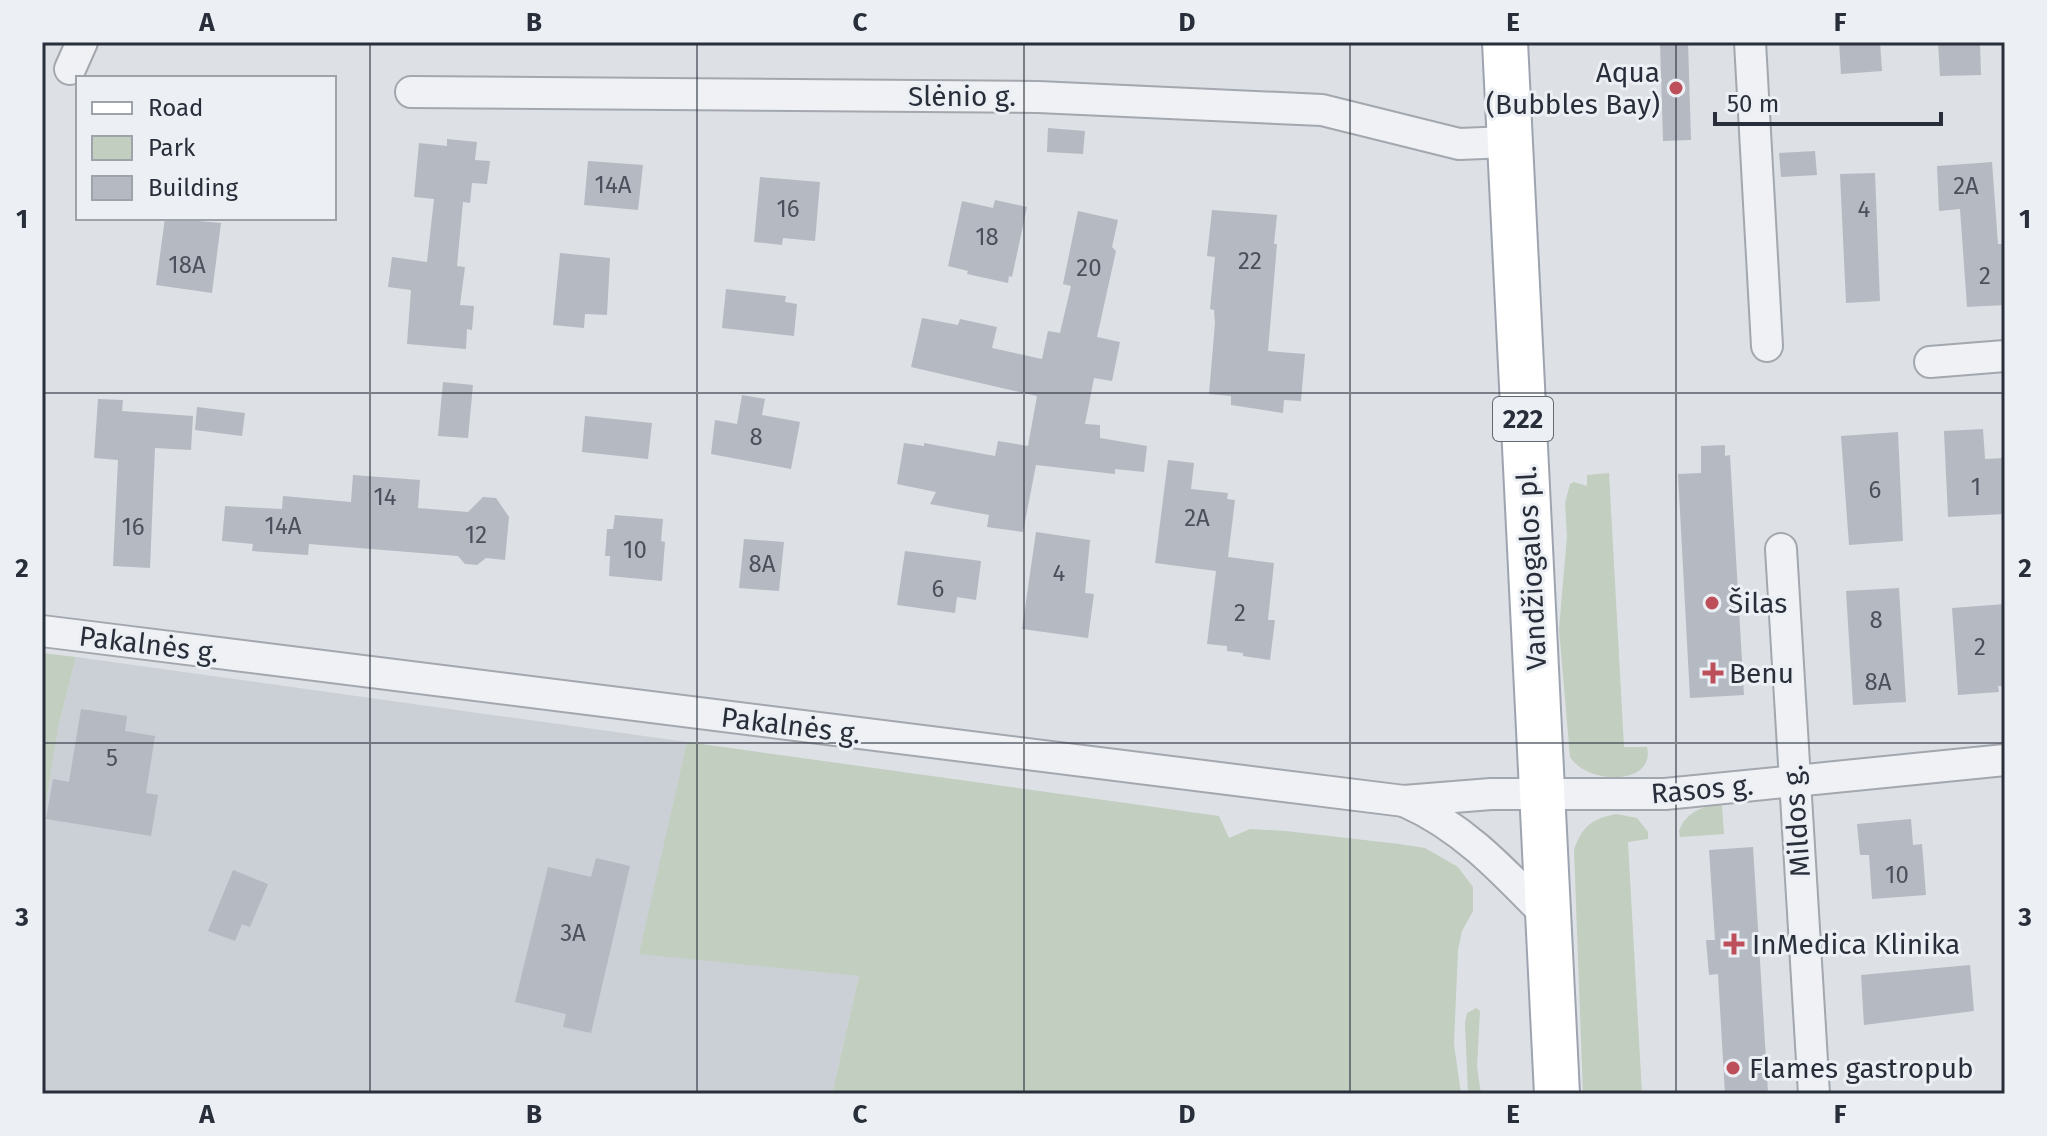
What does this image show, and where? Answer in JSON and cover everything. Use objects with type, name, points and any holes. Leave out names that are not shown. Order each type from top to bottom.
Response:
[{"type":"main road","name":"Vandžiogalos pl.","points":[[1505,42],[1557,1094]]},
{"type":"street","points":[[1750,42],[1767,346]]},
{"type":"street","name":"Slėnio g.","points":[[411,92],[1038,97],[1322,110],[1459,144],[1509,142]]},
{"type":"street","points":[[1930,362],[2005,356]]},
{"type":"street","name":"Mildos g.","points":[[1781,549],[1814,1094]]},
{"type":"street","name":"Pakalnės g.","points":[[42,631],[1404,801],[1491,794],[1542,796]]},
{"type":"street","name":"Rasos g.","points":[[1542,796],[1665,794],[2005,760]]},
{"type":"street","points":[[1404,801],[1435,816],[1470,841],[1550,919]]},
{"type":"shaded area","points":[[76,657],[687,742],[640,953],[859,976],[832,1094],[42,1094],[42,829],[58,728]]},
{"type":"green space","points":[[1609,473],[1624,747],[1647,747],[1647,760],[1641,769],[1632,775],[1619,777],[1591,773],[1570,757],[1559,629],[1567,536],[1565,503],[1570,484],[1574,482],[1587,486],[1587,475]]},
{"type":"green space","points":[[42,653],[76,657],[58,728],[42,829]]},
{"type":"green space","points":[[687,742],[1219,816],[1229,838],[1250,829],[1425,848],[1458,867],[1473,887],[1473,911],[1462,931],[1458,950],[1454,1044],[1461,1094],[832,1094],[859,976],[639,954]]},
{"type":"green space","points":[[1714,804],[1722,806],[1724,834],[1680,837],[1679,831],[1688,816]]},
{"type":"green space","points":[[1616,814],[1637,818],[1648,832],[1648,839],[1628,842],[1642,1094],[1583,1094],[1574,850],[1589,825]]},
{"type":"green space","points":[[1476,1008],[1480,1011],[1477,1067],[1481,1094],[1468,1094],[1465,1023],[1467,1013]]},
{"type":"building","name":"Aqua (Bubbles Bay)","points":[[1660,42],[1688,42],[1691,140],[1663,141]]},
{"type":"building","points":[[1839,42],[1880,42],[1882,71],[1841,74]]},
{"type":"building","points":[[1938,42],[1980,42],[1981,75],[1940,76]]},
{"type":"building","points":[[1048,128],[1085,131],[1083,154],[1047,152]]},
{"type":"building","points":[[447,139],[477,142],[475,160],[490,161],[487,184],[472,183],[470,203],[463,202],[457,266],[465,267],[460,305],[474,306],[472,330],[467,329],[466,349],[407,344],[411,290],[388,287],[392,257],[427,262],[434,199],[414,197],[419,143],[447,146]]},
{"type":"building","points":[[1815,151],[1817,175],[1781,177],[1779,153]]},
{"type":"building","points":[[588,161],[643,165],[638,210],[584,205]]},
{"type":"building","points":[[1992,162],[1998,244],[2005,244],[2005,305],[1967,307],[1960,209],[1939,211],[1937,166]]},
{"type":"building","points":[[1875,173],[1880,301],[1846,303],[1840,174]]},
{"type":"building","points":[[760,177],[820,182],[815,241],[783,238],[782,245],[754,242]]},
{"type":"building","points":[[995,200],[1027,207],[1012,277],[1009,276],[1008,283],[967,274],[968,271],[948,266],[962,201],[993,208]]},
{"type":"building","points":[[1212,210],[1277,215],[1268,351],[1305,354],[1301,401],[1284,400],[1283,413],[1231,405],[1231,396],[1209,394],[1215,323],[1214,310],[1210,309],[1215,257],[1207,256]]},
{"type":"building","points":[[1078,211],[1118,220],[1112,247],[1116,251],[1097,337],[1120,342],[1112,381],[1094,378],[1085,424],[1100,425],[1100,438],[1147,446],[1144,472],[1115,469],[1115,474],[1036,465],[1023,532],[987,527],[989,515],[930,504],[936,492],[897,484],[904,443],[924,446],[924,443],[995,456],[998,441],[1028,446],[1037,396],[911,367],[922,318],[958,325],[960,319],[997,327],[992,348],[1042,359],[1048,331],[1060,333],[1071,286],[1063,284]]},
{"type":"building","points":[[165,220],[221,223],[212,293],[156,285]]},
{"type":"building","points":[[560,253],[610,258],[607,315],[585,314],[584,328],[553,325]]},
{"type":"building","points":[[726,289],[786,296],[785,302],[797,304],[794,336],[722,328]]},
{"type":"building","points":[[443,382],[473,385],[468,438],[438,436]]},
{"type":"building","points":[[742,395],[765,399],[762,415],[800,422],[791,469],[711,454],[715,420],[737,424]]},
{"type":"building","points":[[98,399],[123,400],[122,411],[193,416],[191,450],[155,448],[150,568],[113,566],[118,460],[94,458]]},
{"type":"building","points":[[197,407],[245,413],[242,436],[195,430]]},
{"type":"building","points":[[585,416],[652,423],[648,459],[582,452]]},
{"type":"building","points":[[1983,429],[1985,459],[2005,458],[2005,514],[1948,517],[1944,431]]},
{"type":"building","points":[[1898,432],[1903,541],[1849,545],[1841,436]]},
{"type":"building","name":"Šilas","points":[[1725,445],[1725,456],[1730,455],[1744,695],[1690,698],[1678,474],[1701,473],[1701,446]]},
{"type":"building","points":[[1168,460],[1194,463],[1191,489],[1228,493],[1227,499],[1235,500],[1228,557],[1274,563],[1268,620],[1275,620],[1270,660],[1227,651],[1227,646],[1207,644],[1216,571],[1155,563]]},
{"type":"building","points":[[353,475],[420,480],[418,508],[468,512],[483,497],[496,498],[509,517],[505,560],[486,558],[477,565],[465,564],[458,556],[309,544],[308,555],[252,551],[253,544],[222,541],[225,506],[282,509],[283,496],[351,502]]},
{"type":"building","points":[[615,515],[663,519],[662,581],[609,576],[610,556],[605,556],[607,529],[613,529]]},
{"type":"building","points":[[1036,532],[1090,540],[1085,593],[1094,594],[1088,638],[1022,629]]},
{"type":"building","points":[[744,539],[784,542],[779,591],[739,588]]},
{"type":"building","points":[[905,551],[981,561],[976,600],[957,597],[955,613],[897,605]]},
{"type":"building","points":[[1899,588],[1906,702],[1853,705],[1846,591]]},
{"type":"building","points":[[2005,604],[2005,686],[1998,686],[1999,692],[1958,695],[1952,608]]},
{"type":"building","points":[[81,709],[127,716],[125,731],[155,736],[146,793],[158,795],[151,836],[46,819],[53,779],[69,782]]},
{"type":"building","points":[[1911,819],[1913,845],[1922,844],[1926,895],[1872,899],[1869,855],[1860,855],[1857,824]]},
{"type":"building","points":[[1753,847],[1768,1092],[1725,1094],[1718,974],[1709,975],[1706,940],[1715,940],[1709,850]]},
{"type":"building","points":[[596,858],[630,866],[591,1033],[563,1027],[566,1014],[515,1002],[548,867],[591,877]]},
{"type":"building","points":[[233,870],[268,884],[250,927],[242,924],[235,941],[208,931]]},
{"type":"building","points":[[1970,965],[1974,1011],[1864,1025],[1861,975]]},
{"type":"place","name":"Aqua (Bubbles Bay)","points":[[1676,88]]},
{"type":"place","name":"Šilas","points":[[1712,603]]},
{"type":"place","name":"Benu","points":[[1713,673]]},
{"type":"place","name":"InMedica Klinika","points":[[1734,944]]},
{"type":"place","name":"Flames gastropub","points":[[1733,1068]]}]
